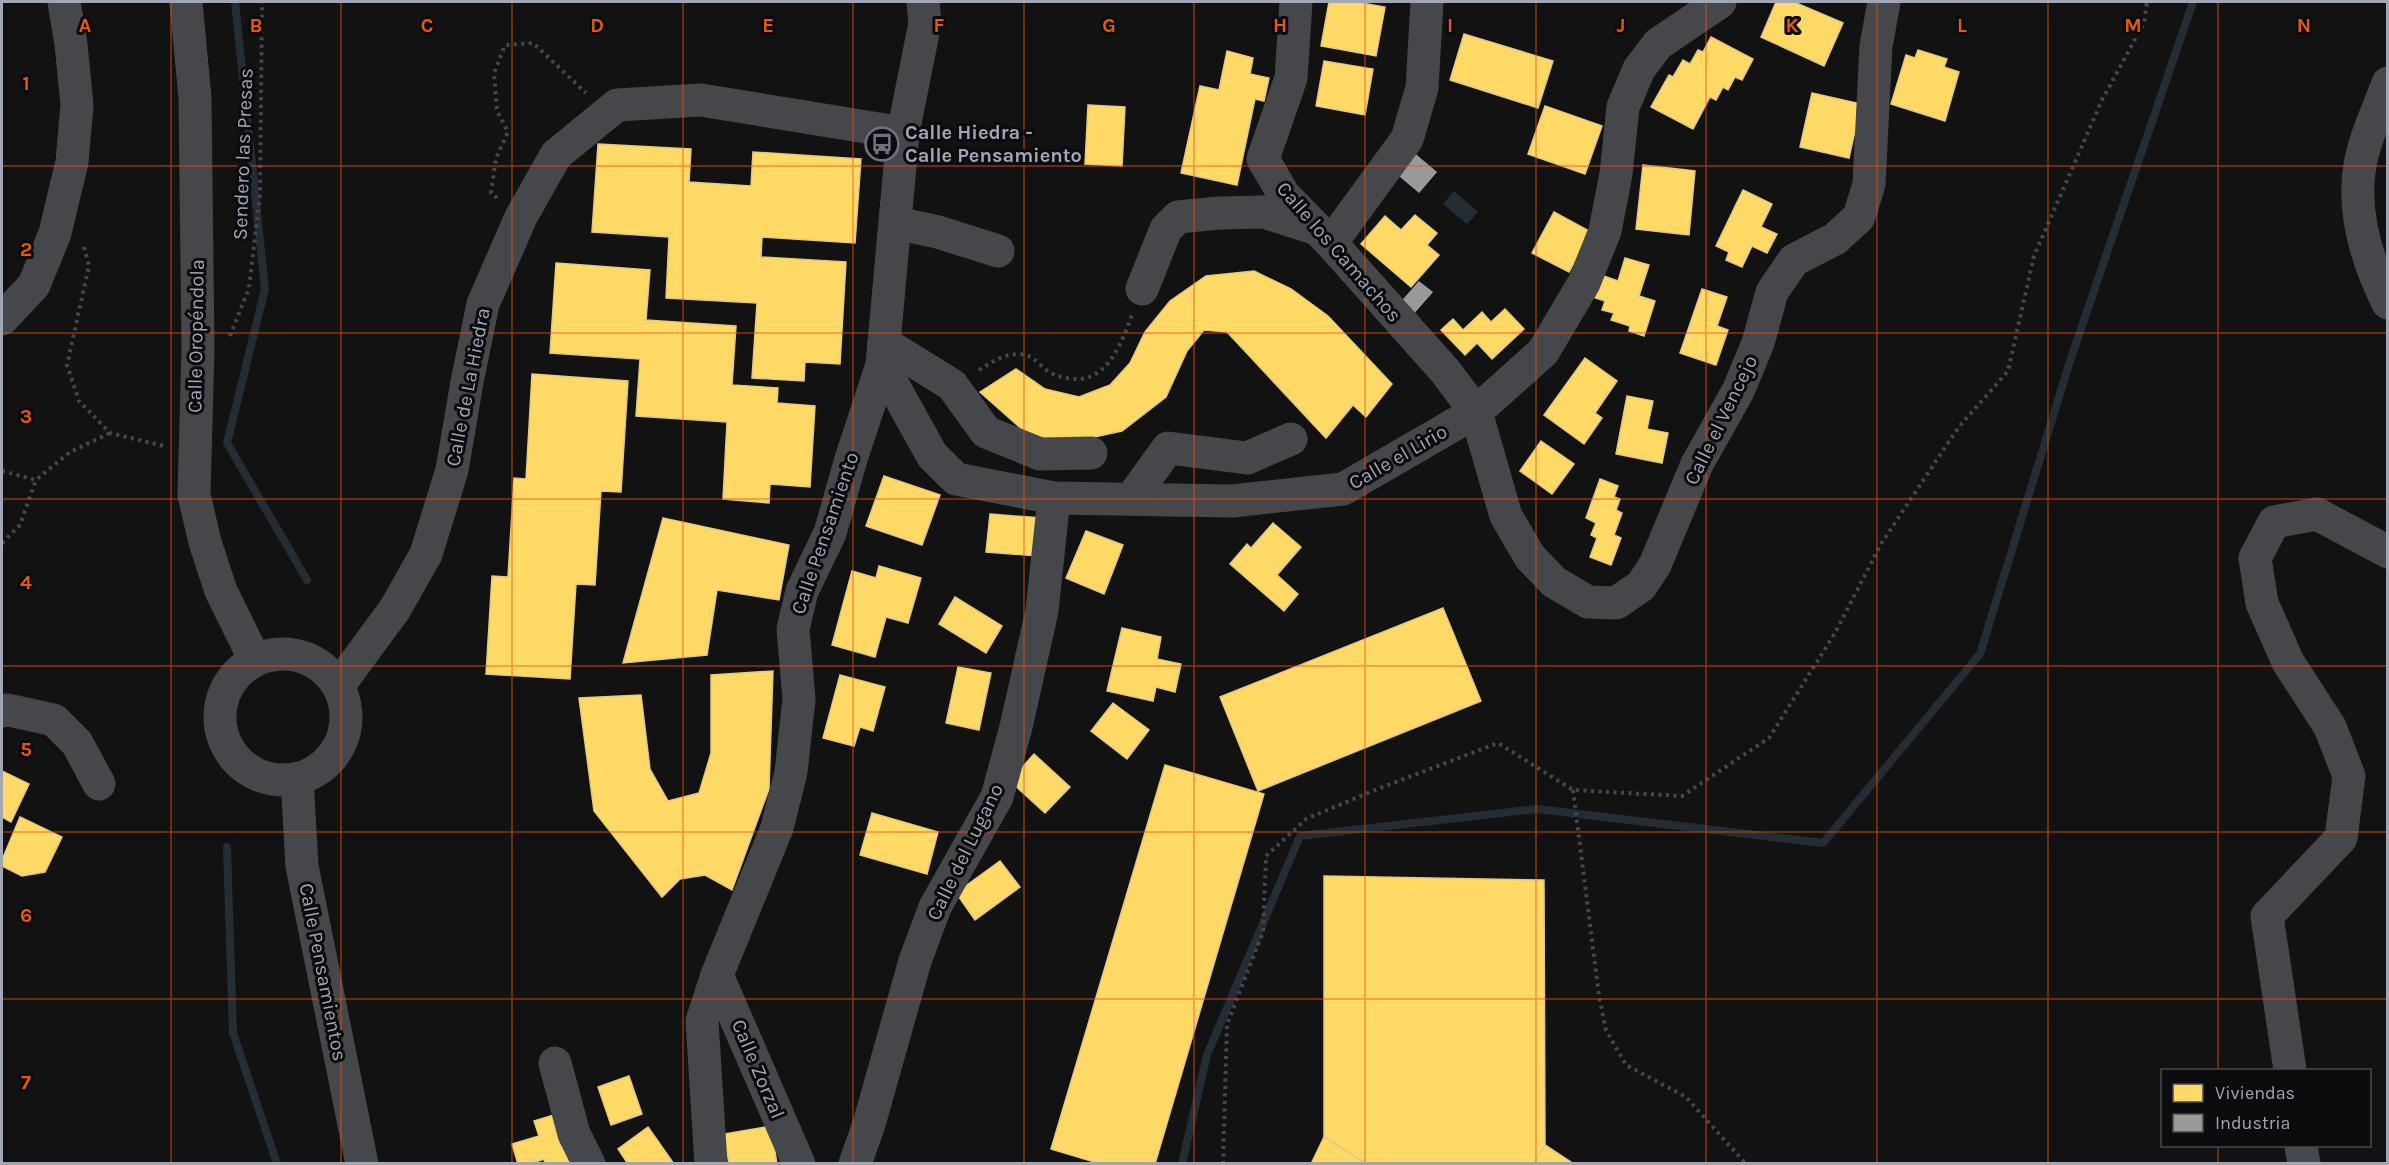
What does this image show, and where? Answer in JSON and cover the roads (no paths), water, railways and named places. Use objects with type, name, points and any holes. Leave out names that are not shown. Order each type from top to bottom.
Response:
[{"type":"street","points":[[2,319],[34,285],[61,212],[72,162],[77,105],[64,2]]},
{"type":"street","name":"Calle Oropéndola","points":[[186,2],[195,98],[198,349],[194,495],[220,591],[255,660]]},
{"type":"street","name":"Calle Pensamiento","points":[[711,1164],[702,1021],[717,975],[777,828],[790,772],[800,699],[793,629],[795,619],[802,591],[830,533],[883,354],[903,133],[925,23],[923,2]]},
{"type":"street","name":"Calle los Camachos","points":[[1296,2],[1291,78],[1263,159],[1284,195],[1324,236],[1445,371],[1476,412]]},
{"type":"street","points":[[1142,289],[1166,230],[1178,217],[1264,212],[1324,236],[1407,139],[1422,88],[1427,2]]},
{"type":"street","name":"Calle el Lirio","points":[[883,354],[932,455],[956,479],[1054,498],[1131,500],[1232,501],[1343,489],[1476,412],[1544,351],[1584,283],[1605,231],[1616,174],[1623,107],[1639,69],[1658,44],[1720,2]]},
{"type":"street","name":"Calle el Vencejo","points":[[1476,412],[1506,516],[1530,557],[1546,574],[1554,582],[1588,602],[1616,603],[1641,586],[1655,565],[1697,464],[1738,391],[1758,343],[1772,292],[1794,260],[1835,239],[1859,217],[1869,184],[1876,46],[1884,2]]},
{"type":"street","points":[[2388,83],[2365,144],[2360,166],[2357,201],[2367,254],[2388,303]]},
{"type":"street","name":"Calle de La Hiedra","points":[[339,685],[395,609],[426,554],[452,471],[483,304],[521,217],[556,155],[617,105],[705,100],[903,133]]},
{"type":"street","points":[[896,223],[938,232],[998,251]]},
{"type":"street","points":[[883,354],[952,385],[986,432],[1040,454],[1091,453]]},
{"type":"street","points":[[1131,500],[1168,448],[1247,458],[1291,439]]},
{"type":"street","name":"Calle del Lugano","points":[[855,1164],[915,961],[931,918],[997,797],[1016,727],[1042,611],[1054,498]]},
{"type":"street","points":[[2290,1069],[2267,916],[2341,838],[2349,776],[2330,727],[2288,662],[2262,603],[2255,558],[2274,522],[2317,514],[2388,552]]},
{"type":"street","points":[[275,653],[297,654],[325,668],[339,685],[347,715],[345,733],[336,754],[318,771],[297,779],[273,780],[252,772],[237,760],[225,742],[219,719],[223,697],[237,673],[255,660],[275,653]]},
{"type":"street","points":[[2,711],[8,710],[54,720],[77,743],[99,784]]},
{"type":"street","name":"Calle Pensamientos","points":[[297,779],[302,866],[362,1164]]},
{"type":"street","name":"Calle Zorzal","points":[[717,975],[799,1164]]},
{"type":"street","points":[[555,1063],[574,1134],[589,1164]]},
{"type":"street","points":[[2301,1147],[2304,1164]]},
{"type":"waterway","points":[[235,2],[265,289],[227,443],[307,580]]},
{"type":"waterway","points":[[1182,1164],[1207,1055],[1300,836],[1537,809],[1823,843],[1980,654],[2070,361],[2193,2]]},
{"type":"waterway","points":[[227,847],[233,1033],[277,1164]]},
{"type":"place","name":"Calle Hiedra - Calle Pensamiento","points":[[882,144]]}]
